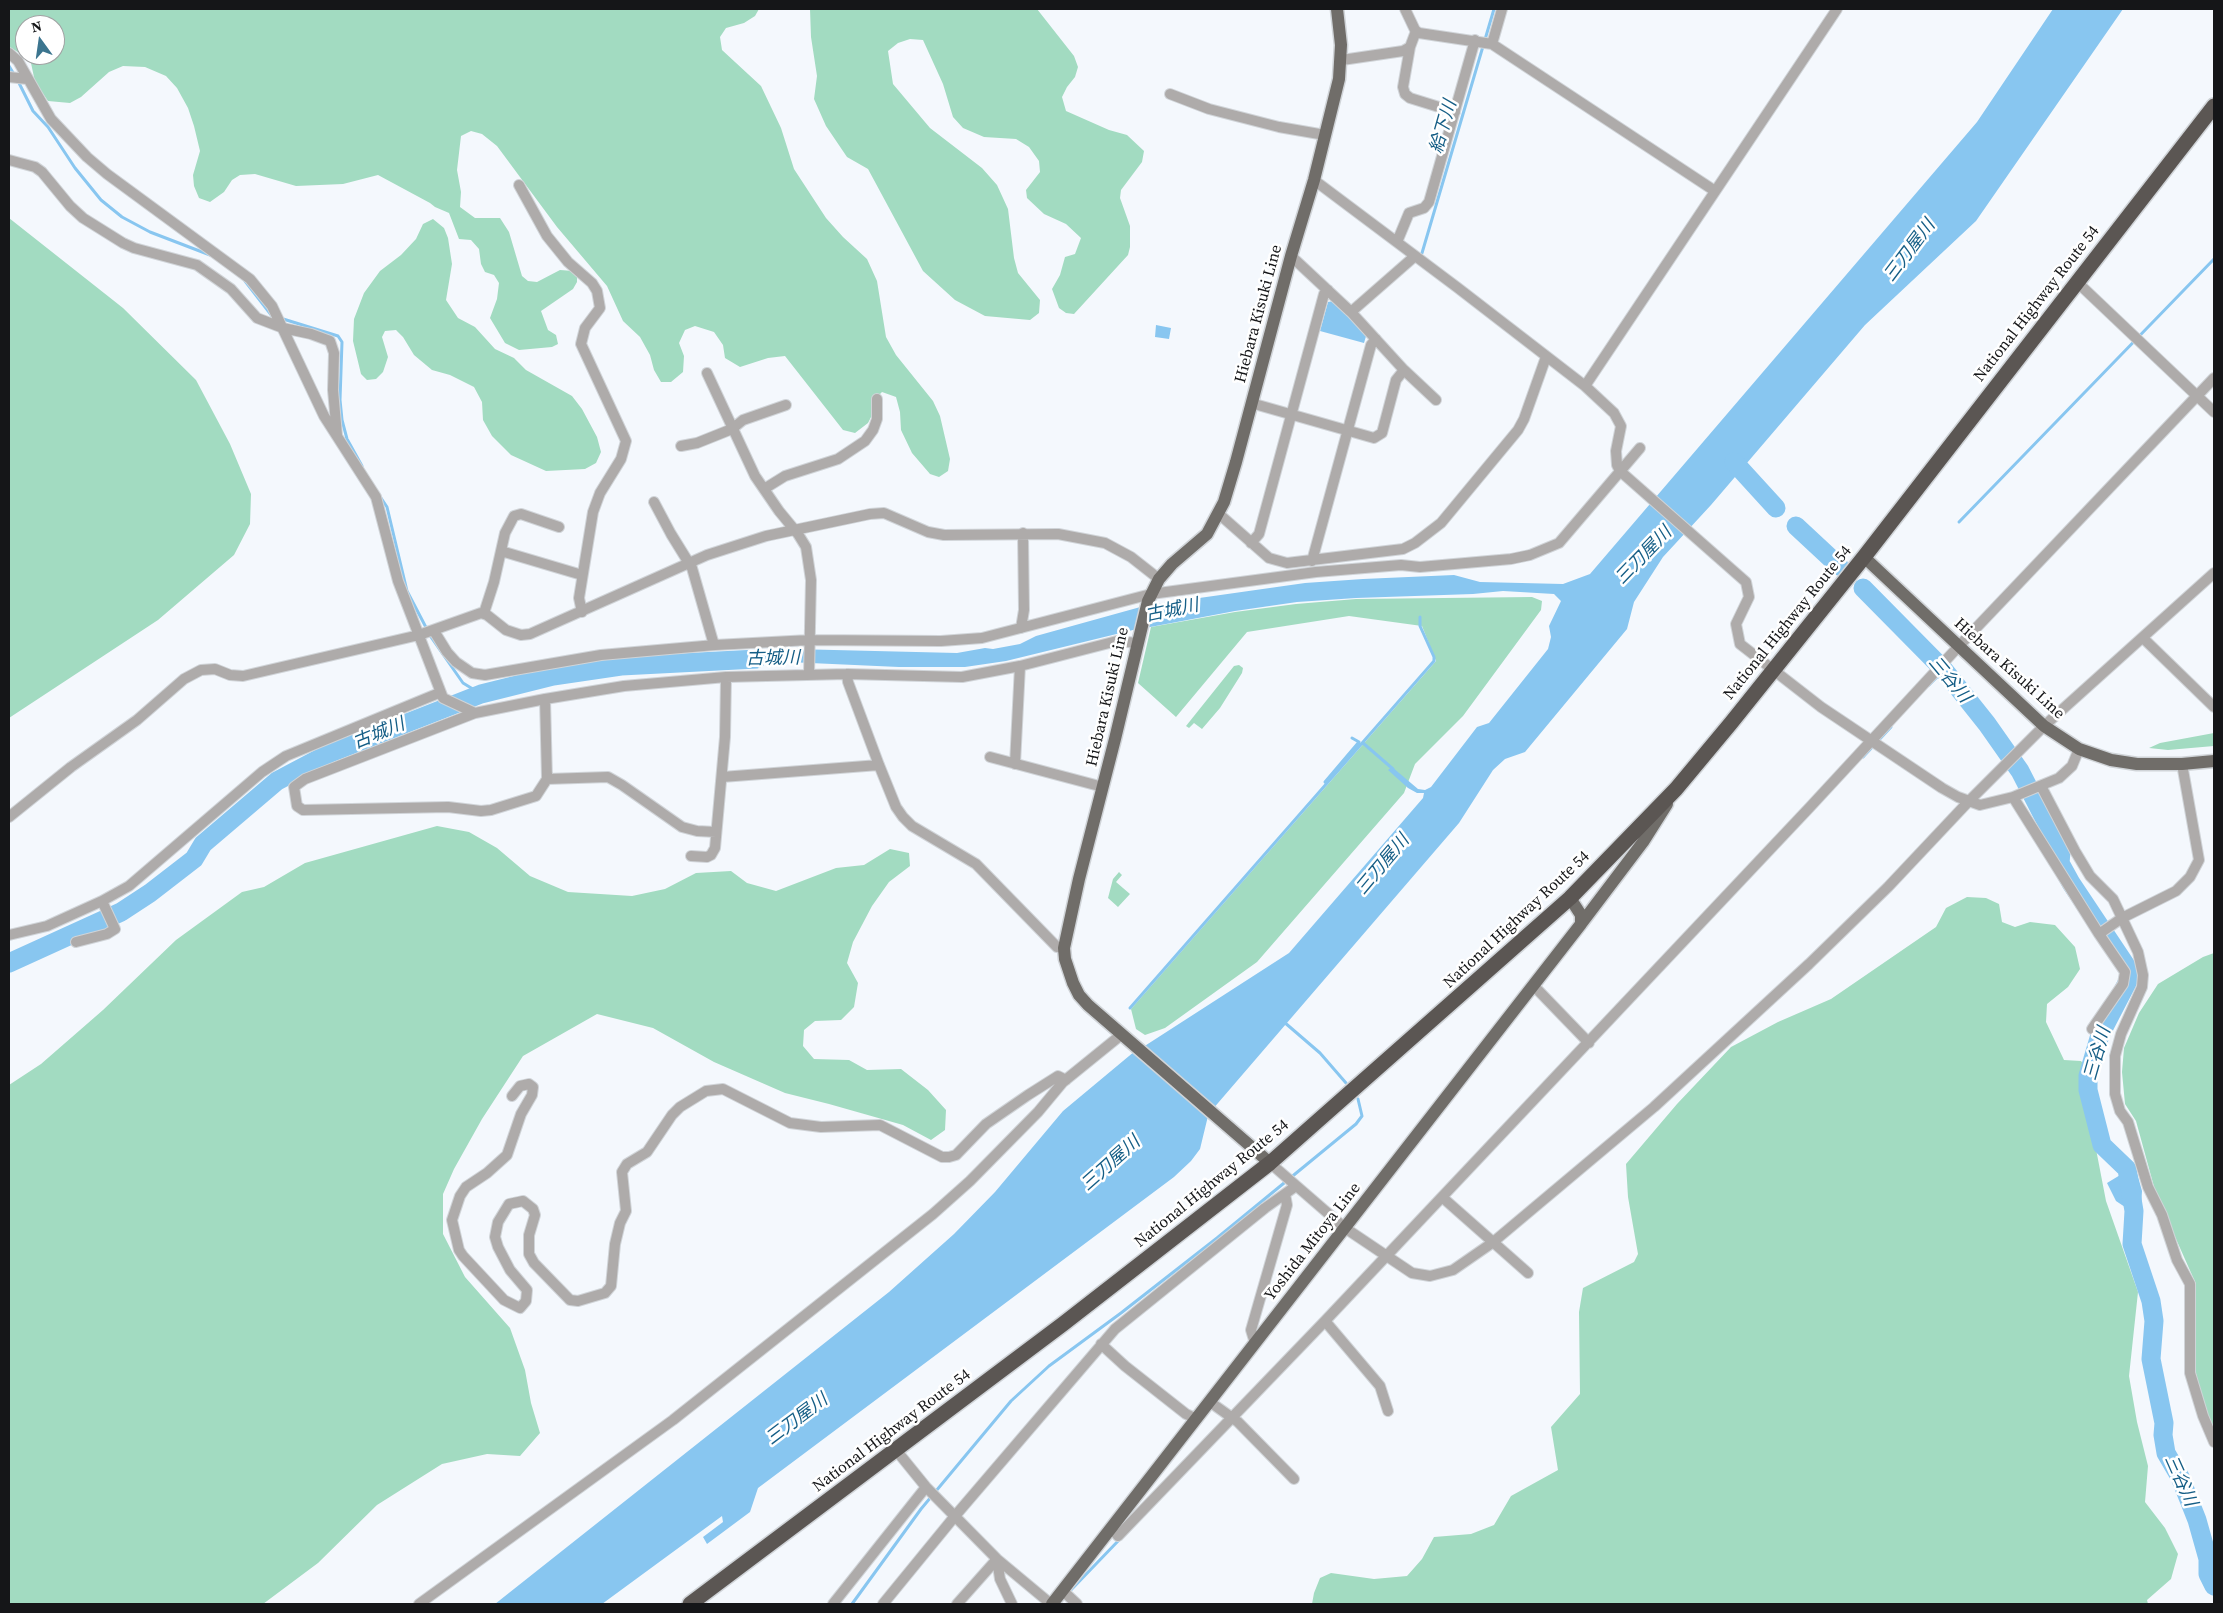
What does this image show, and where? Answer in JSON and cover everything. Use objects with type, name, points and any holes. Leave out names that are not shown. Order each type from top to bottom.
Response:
[{"type":"highway","name":"National Highway Route 54","points":[[690,1604],[1063,1324],[1270,1163],[1570,898],[1676,789],[1774,670],[2214,106]]},
{"type":"main road","name":"Hiebara Kisuki Line","points":[[1270,1163],[1123,1037],[1079,995],[1068,971],[1064,948],[1079,879],[1149,598],[1159,579],[1172,564],[1207,534],[1219,514],[1231,478],[1291,256],[1314,180],[1342,60],[1341,34],[1337,9]]},
{"type":"main road","name":"Hiebara Kisuki Line","points":[[1864,557],[2044,726],[2079,749],[2111,760],[2129,763],[2182,764],[2214,761]]},
{"type":"main road","name":"Yoshida Mitoya Line","points":[[1052,1604],[1581,924],[1643,842],[1676,789]]},
{"type":"main road","points":[[1570,898],[1581,915],[1581,924]]},
{"type":"street","points":[[1405,9],[1416,31],[1410,47],[1402,87],[1405,94],[1410,98],[1455,112]]},
{"type":"street","points":[[1397,242],[1409,212],[1424,208],[1429,202],[1455,112],[1483,42],[1502,9]]},
{"type":"street","points":[[1585,386],[1837,9]]},
{"type":"street","points":[[1416,31],[1483,42],[1715,191]]},
{"type":"street","points":[[1342,60],[1403,51],[1410,47]]},
{"type":"street","points":[[9,53],[18,61],[51,119],[87,157],[107,174],[250,279],[276,313],[313,395],[337,438],[376,497],[398,581],[427,633],[441,696]]},
{"type":"street","points":[[9,77],[27,79]]},
{"type":"street","points":[[1170,94],[1209,109],[1279,127],[1325,135]]},
{"type":"street","points":[[9,160],[35,167],[42,172],[70,206],[83,218],[123,243],[134,248],[197,265],[231,289],[257,318],[326,339],[332,345],[334,353],[333,390],[337,438]]},
{"type":"street","points":[[1314,180],[1585,386],[1614,413],[1620,421],[1621,432],[1616,459],[1621,472],[1744,579],[1749,596],[1736,624],[1738,639],[1744,649],[1821,707],[1942,788],[1969,801],[1980,804],[2013,797],[2065,774],[2079,749]]},
{"type":"street","points":[[519,185],[547,236],[568,262],[592,283],[597,291],[600,308],[585,328],[580,344],[626,441],[621,459],[595,503],[579,598],[582,612]]},
{"type":"street","points":[[1291,256],[1351,312],[1404,370],[1436,400]]},
{"type":"street","points":[[1351,312],[1415,256]]},
{"type":"street","points":[[2077,282],[2214,412]]},
{"type":"street","points":[[1251,543],[1258,534],[1324,294],[1328,290]]},
{"type":"street","points":[[1312,561],[1371,345],[1376,340]]},
{"type":"street","points":[[1219,514],[1269,558],[1278,562],[1312,561],[1403,549],[1431,532],[1518,430],[1524,419],[1546,357]]},
{"type":"street","points":[[1251,403],[1374,438],[1380,435],[1396,380],[1404,370]]},
{"type":"street","points":[[707,373],[750,468],[779,512],[806,547],[811,580],[809,673]]},
{"type":"street","points":[[1111,1528],[1118,1536],[1325,1321],[1389,1258],[1442,1197],[1810,807],[1871,739],[2214,378]]},
{"type":"street","points":[[764,489],[784,476],[838,459],[865,441],[874,430],[877,419],[877,399]]},
{"type":"street","points":[[680,446],[697,443],[732,429],[743,420],[786,405]]},
{"type":"street","points":[[427,633],[456,662],[472,672],[485,675],[601,655],[714,645],[941,641],[982,638],[1149,598],[1316,572],[1511,559],[1530,555],[1559,543],[1640,448]]},
{"type":"street","points":[[654,502],[696,578],[714,645]]},
{"type":"street","points":[[9,817],[71,767],[137,720],[192,673],[208,669],[243,676],[427,633],[472,615],[484,613],[506,630],[521,635],[540,632],[707,555],[766,536],[794,530],[878,513],[897,517],[928,532],[944,535],[1058,534],[1105,544],[1131,556],[1159,579]]},
{"type":"street","points":[[484,613],[494,582],[508,523],[516,514],[521,514],[559,527]]},
{"type":"street","points":[[1020,628],[1024,610],[1023,533]]},
{"type":"street","points":[[500,551],[582,575]]},
{"type":"street","points":[[1270,1163],[1345,1228],[1412,1273],[1430,1276],[1442,1275],[1453,1270],[1492,1242],[1654,1107],[1795,977],[1888,887],[1969,801],[2044,726],[2214,573]]},
{"type":"street","points":[[545,699],[547,779],[536,796],[491,810],[469,810],[448,807],[304,810],[297,806],[294,787],[305,779],[473,713],[545,699],[624,686],[726,677],[809,673],[962,678],[1020,666],[1117,641],[1138,638]]},
{"type":"street","points":[[2143,638],[2214,707]]},
{"type":"street","points":[[1015,764],[1020,666]]},
{"type":"street","points":[[847,674],[879,764],[896,807],[903,818],[912,826],[976,864],[1057,947],[1064,948]]},
{"type":"street","points":[[691,856],[711,855],[715,848],[722,777],[726,677]]},
{"type":"street","points":[[9,935],[47,926],[103,903],[143,875],[272,765],[311,745],[441,696],[473,713]]},
{"type":"street","points":[[990,757],[1103,787]]},
{"type":"street","points":[[722,777],[879,764]]},
{"type":"street","points":[[2102,932],[2122,918],[2176,890],[2190,877],[2197,865],[2198,855],[2182,764]]},
{"type":"street","points":[[547,779],[608,777],[682,827],[697,831],[716,832]]},
{"type":"street","points":[[2041,786],[2090,876],[2113,899],[2138,952],[2143,975],[2142,987],[2127,1018],[2115,1056],[2115,1094],[2120,1111],[2128,1122],[2148,1187],[2162,1215],[2177,1260],[2190,1284],[2190,1373],[2203,1416],[2214,1442]]},
{"type":"street","points":[[2013,797],[2102,932],[2125,972],[2123,984],[2092,1030]]},
{"type":"street","points":[[76,942],[111,933],[115,930],[103,903]]},
{"type":"street","points":[[1532,985],[1589,1042]]},
{"type":"street","points":[[419,1604],[673,1420],[933,1214],[970,1181],[1066,1080],[1123,1037]]},
{"type":"street","points":[[512,1096],[520,1086],[530,1084],[533,1087],[532,1096],[521,1114],[506,1155],[501,1162],[466,1187],[460,1196],[452,1220],[463,1256],[504,1300],[520,1308],[526,1301],[527,1290],[510,1270],[495,1237],[498,1222],[509,1204],[524,1201],[533,1209],[535,1214],[528,1235],[529,1254],[534,1263],[570,1300],[578,1301],[605,1293],[611,1286],[615,1244],[620,1223],[626,1211],[622,1172],[628,1164],[647,1152],[672,1115],[680,1107],[706,1091],[723,1089],[790,1122],[820,1127],[880,1125],[942,1157],[949,1157],[956,1155],[986,1124],[1028,1095],[1058,1076],[1066,1080]]},
{"type":"street","points":[[882,1604],[1115,1329],[1295,1185]]},
{"type":"street","points":[[1254,1344],[1251,1330],[1286,1205],[1285,1194]]},
{"type":"street","points":[[1442,1197],[1528,1273]]},
{"type":"street","points":[[1325,1321],[1380,1386],[1388,1412]]},
{"type":"street","points":[[1101,1344],[1125,1366],[1186,1414],[1197,1419]]},
{"type":"street","points":[[1210,1402],[1238,1422],[1294,1479]]},
{"type":"street","points":[[896,1450],[927,1488],[997,1559],[1052,1604]]},
{"type":"street","points":[[833,1604],[927,1488]]},
{"type":"street","points":[[957,1604],[997,1559]]},
{"type":"street","points":[[997,1559],[1000,1579],[1012,1604]]},
{"type":"street","points":[[1063,1591],[1077,1604]]},
{"type":"green space","points":[[9,9],[759,9],[755,16],[744,23],[726,28],[720,37],[722,50],[761,86],[781,128],[794,169],[826,218],[867,259],[877,281],[886,337],[896,355],[933,401],[940,416],[950,459],[948,471],[939,477],[930,474],[912,453],[901,430],[900,412],[896,397],[882,392],[872,402],[874,411],[868,423],[855,433],[843,430],[785,356],[768,358],[740,367],[725,358],[723,345],[714,332],[695,326],[685,330],[679,343],[684,356],[683,372],[671,382],[661,382],[640,337],[623,321],[607,286],[557,227],[497,146],[482,134],[471,131],[461,136],[457,170],[461,192],[460,207],[475,218],[500,218],[509,232],[522,276],[528,281],[537,282],[560,270],[573,271],[577,277],[577,282],[573,289],[541,311],[548,330],[556,335],[558,344],[552,347],[519,350],[505,343],[490,318],[497,299],[499,283],[494,275],[485,272],[481,264],[479,249],[471,240],[459,239],[449,213],[378,175],[343,184],[296,186],[255,174],[240,175],[232,180],[224,192],[210,202],[199,198],[194,186],[193,175],[200,151],[194,126],[188,108],[177,88],[166,76],[145,67],[123,66],[109,72],[81,97],[70,103],[48,101],[35,82],[31,65],[65,65],[65,15],[15,15],[15,50],[9,47]]},
{"type":"green space","points":[[810,9],[1037,9],[1074,56],[1078,67],[1075,77],[1062,97],[1066,111],[1109,130],[1127,135],[1144,151],[1142,162],[1121,190],[1120,198],[1130,226],[1128,255],[1074,314],[1066,313],[1059,308],[1052,289],[1060,275],[1065,257],[1075,254],[1081,238],[1066,224],[1044,214],[1027,198],[1026,190],[1040,172],[1039,161],[1029,147],[1016,139],[984,137],[963,128],[953,117],[943,84],[923,40],[910,39],[898,43],[888,51],[893,84],[930,128],[982,168],[997,185],[1008,209],[1014,258],[1018,273],[1040,300],[1039,313],[1030,320],[985,316],[955,300],[923,271],[868,169],[847,157],[826,126],[814,99],[817,76],[811,37]]},
{"type":"green space","points":[[9,218],[123,308],[196,380],[230,444],[251,494],[250,524],[234,555],[158,620],[9,718]]},
{"type":"green space","points":[[433,219],[444,228],[448,238],[452,264],[446,300],[458,318],[475,327],[495,349],[514,358],[526,370],[572,396],[582,409],[597,437],[601,452],[596,463],[585,469],[546,471],[511,455],[492,436],[483,420],[482,402],[474,387],[450,375],[432,370],[414,355],[403,337],[396,330],[385,331],[382,337],[388,357],[383,372],[376,379],[367,380],[361,374],[353,341],[354,319],[364,293],[380,271],[401,255],[416,239],[423,224]]},
{"type":"green space","points":[[1532,597],[1542,601],[1541,610],[1463,716],[1415,764],[1404,793],[1257,962],[1165,1028],[1145,1035],[1136,1029],[1131,1009],[1436,661],[1422,626],[1349,616],[1247,632],[1176,717],[1138,683],[1151,627],[1235,612],[1356,599]]},
{"type":"green space","points":[[1239,665],[1243,668],[1242,673],[1220,708],[1202,729],[1194,723],[1189,728],[1186,726],[1234,666]]},
{"type":"green space","points":[[2214,733],[2214,746],[2168,750],[2149,748],[2160,743]]},
{"type":"green space","points":[[437,826],[469,832],[497,848],[530,876],[568,892],[632,896],[665,889],[696,873],[731,871],[747,883],[776,891],[836,868],[864,865],[890,849],[909,853],[910,866],[889,882],[872,906],[853,942],[847,963],[858,983],[854,1007],[841,1020],[815,1021],[804,1030],[803,1046],[814,1059],[849,1060],[867,1070],[901,1069],[928,1090],[946,1110],[945,1130],[931,1140],[903,1125],[785,1093],[714,1062],[653,1028],[597,1014],[523,1056],[482,1119],[454,1169],[443,1194],[443,1234],[465,1277],[510,1328],[525,1370],[531,1403],[540,1433],[520,1456],[487,1454],[442,1464],[377,1505],[318,1563],[263,1604],[9,1604],[9,1085],[41,1064],[103,1010],[176,940],[242,892],[264,887],[305,863]]},
{"type":"green space","points":[[1119,872],[1122,875],[1116,882],[1130,894],[1118,907],[1108,898],[1113,879]]},
{"type":"green space","points":[[1967,897],[1986,898],[1999,904],[2002,922],[2015,927],[2030,922],[2055,925],[2075,947],[2080,969],[2068,987],[2047,1004],[2046,1022],[2064,1060],[2081,1061],[2086,1067],[2085,1092],[2106,1201],[2138,1292],[2129,1376],[2137,1422],[2148,1466],[2145,1502],[2165,1528],[2178,1554],[2171,1579],[2147,1600],[2148,1604],[1312,1604],[1320,1578],[1331,1573],[1374,1579],[1407,1576],[1422,1559],[1434,1537],[1471,1534],[1494,1525],[1511,1496],[1558,1470],[1551,1427],[1580,1394],[1579,1312],[1583,1288],[1634,1262],[1638,1254],[1628,1197],[1626,1164],[1677,1104],[1731,1047],[1778,1022],[1831,999],[1936,927],[1946,908]]},
{"type":"green space","points":[[2214,953],[2214,1429],[2207,1417],[2194,1366],[2196,1284],[2156,1194],[2136,1121],[2125,1104],[2122,1072],[2124,1048],[2139,1013],[2158,984],[2203,957]]},
{"type":"water","name":"三刀屋川","points":[[2053,9],[2123,9],[1976,221],[1865,325],[1711,505],[1663,557],[1634,602],[1627,629],[1525,752],[1505,759],[1493,770],[1459,823],[1212,1110],[1140,1049],[1289,953],[1423,798],[1424,793],[1417,793],[1408,788],[1388,770],[1392,767],[1418,789],[1425,790],[1431,787],[1477,727],[1489,723],[1548,649],[1551,637],[1549,626],[1561,601],[1554,594],[1503,591],[1473,594],[1356,598],[1297,602],[1235,611],[1145,628],[1150,605],[1305,583],[1454,575],[1480,582],[1563,584],[1590,574],[1977,122]]},
{"type":"water","points":[[1333,301],[1367,333],[1364,343],[1320,331],[1328,302]]},
{"type":"water","points":[[1156,325],[1171,328],[1169,339],[1155,337]]},
{"type":"water","points":[[1144,606],[1137,629],[1006,661],[965,667],[899,667],[721,659],[793,649],[957,653],[985,648],[993,649],[1020,644],[1036,636]]},
{"type":"water","name":"三刀屋川","points":[[1135,1051],[1208,1116],[1200,1149],[1191,1161],[1174,1177],[758,1488],[750,1512],[707,1544],[703,1537],[723,1522],[722,1516],[602,1604],[495,1604],[889,1292],[954,1234],[995,1192],[1063,1111]]},
{"type":"water","points":[[2135,1166],[2142,1191],[2141,1208],[2131,1211],[2116,1201],[2107,1183]]},
{"type":"waterway","name":"給下川","points":[[1422,253],[1494,9]]},
{"type":"waterway","points":[[9,66],[15,76]]},
{"type":"waterway","points":[[18,81],[33,111],[48,127],[75,168],[101,200],[122,217],[150,232],[210,255]]},
{"type":"waterway","points":[[1959,522],[2214,259]]},
{"type":"waterway","points":[[245,281],[272,316]]},
{"type":"waterway","points":[[280,318],[338,336],[342,342],[340,400],[342,420],[347,439],[362,466]]},
{"type":"waterway","name":"三谷川","points":[[1734,462],[1776,508]]},
{"type":"waterway","points":[[379,495],[387,507],[407,591],[431,637],[463,683],[481,694]]},
{"type":"waterway","name":"三谷川","points":[[1796,526],[1839,566]]},
{"type":"waterway","name":"三谷川","points":[[1863,588],[1944,670],[1987,724],[2020,771],[2061,852],[2060,863],[2071,883],[2129,970],[2128,981],[2100,1035],[2088,1076],[2088,1090],[2102,1145],[2127,1169],[2134,1211],[2132,1244],[2151,1301],[2154,1321],[2151,1359],[2164,1423],[2163,1435],[2166,1453],[2180,1477],[2197,1520],[2208,1559],[2208,1574],[2214,1586]]},
{"type":"waterway","points":[[1130,1008],[1434,661],[1420,626],[1420,617]]},
{"type":"waterway","name":"古城川","points":[[9,963],[121,912],[150,893],[194,859],[203,844],[277,781],[328,754],[481,694],[553,676],[621,666],[757,659]]},
{"type":"waterway","points":[[1929,685],[1944,670]]},
{"type":"waterway","points":[[1863,757],[1891,727]]},
{"type":"waterway","points":[[1325,782],[1359,742],[1352,738]]},
{"type":"waterway","points":[[1363,743],[1393,769]]},
{"type":"waterway","points":[[1284,1022],[1320,1053],[1346,1083]]},
{"type":"waterway","points":[[852,1604],[921,1509],[1011,1401],[1049,1366],[1217,1238],[1356,1124],[1362,1116],[1358,1099]]},
{"type":"waterway","points":[[1069,1592],[1120,1539]]}]
